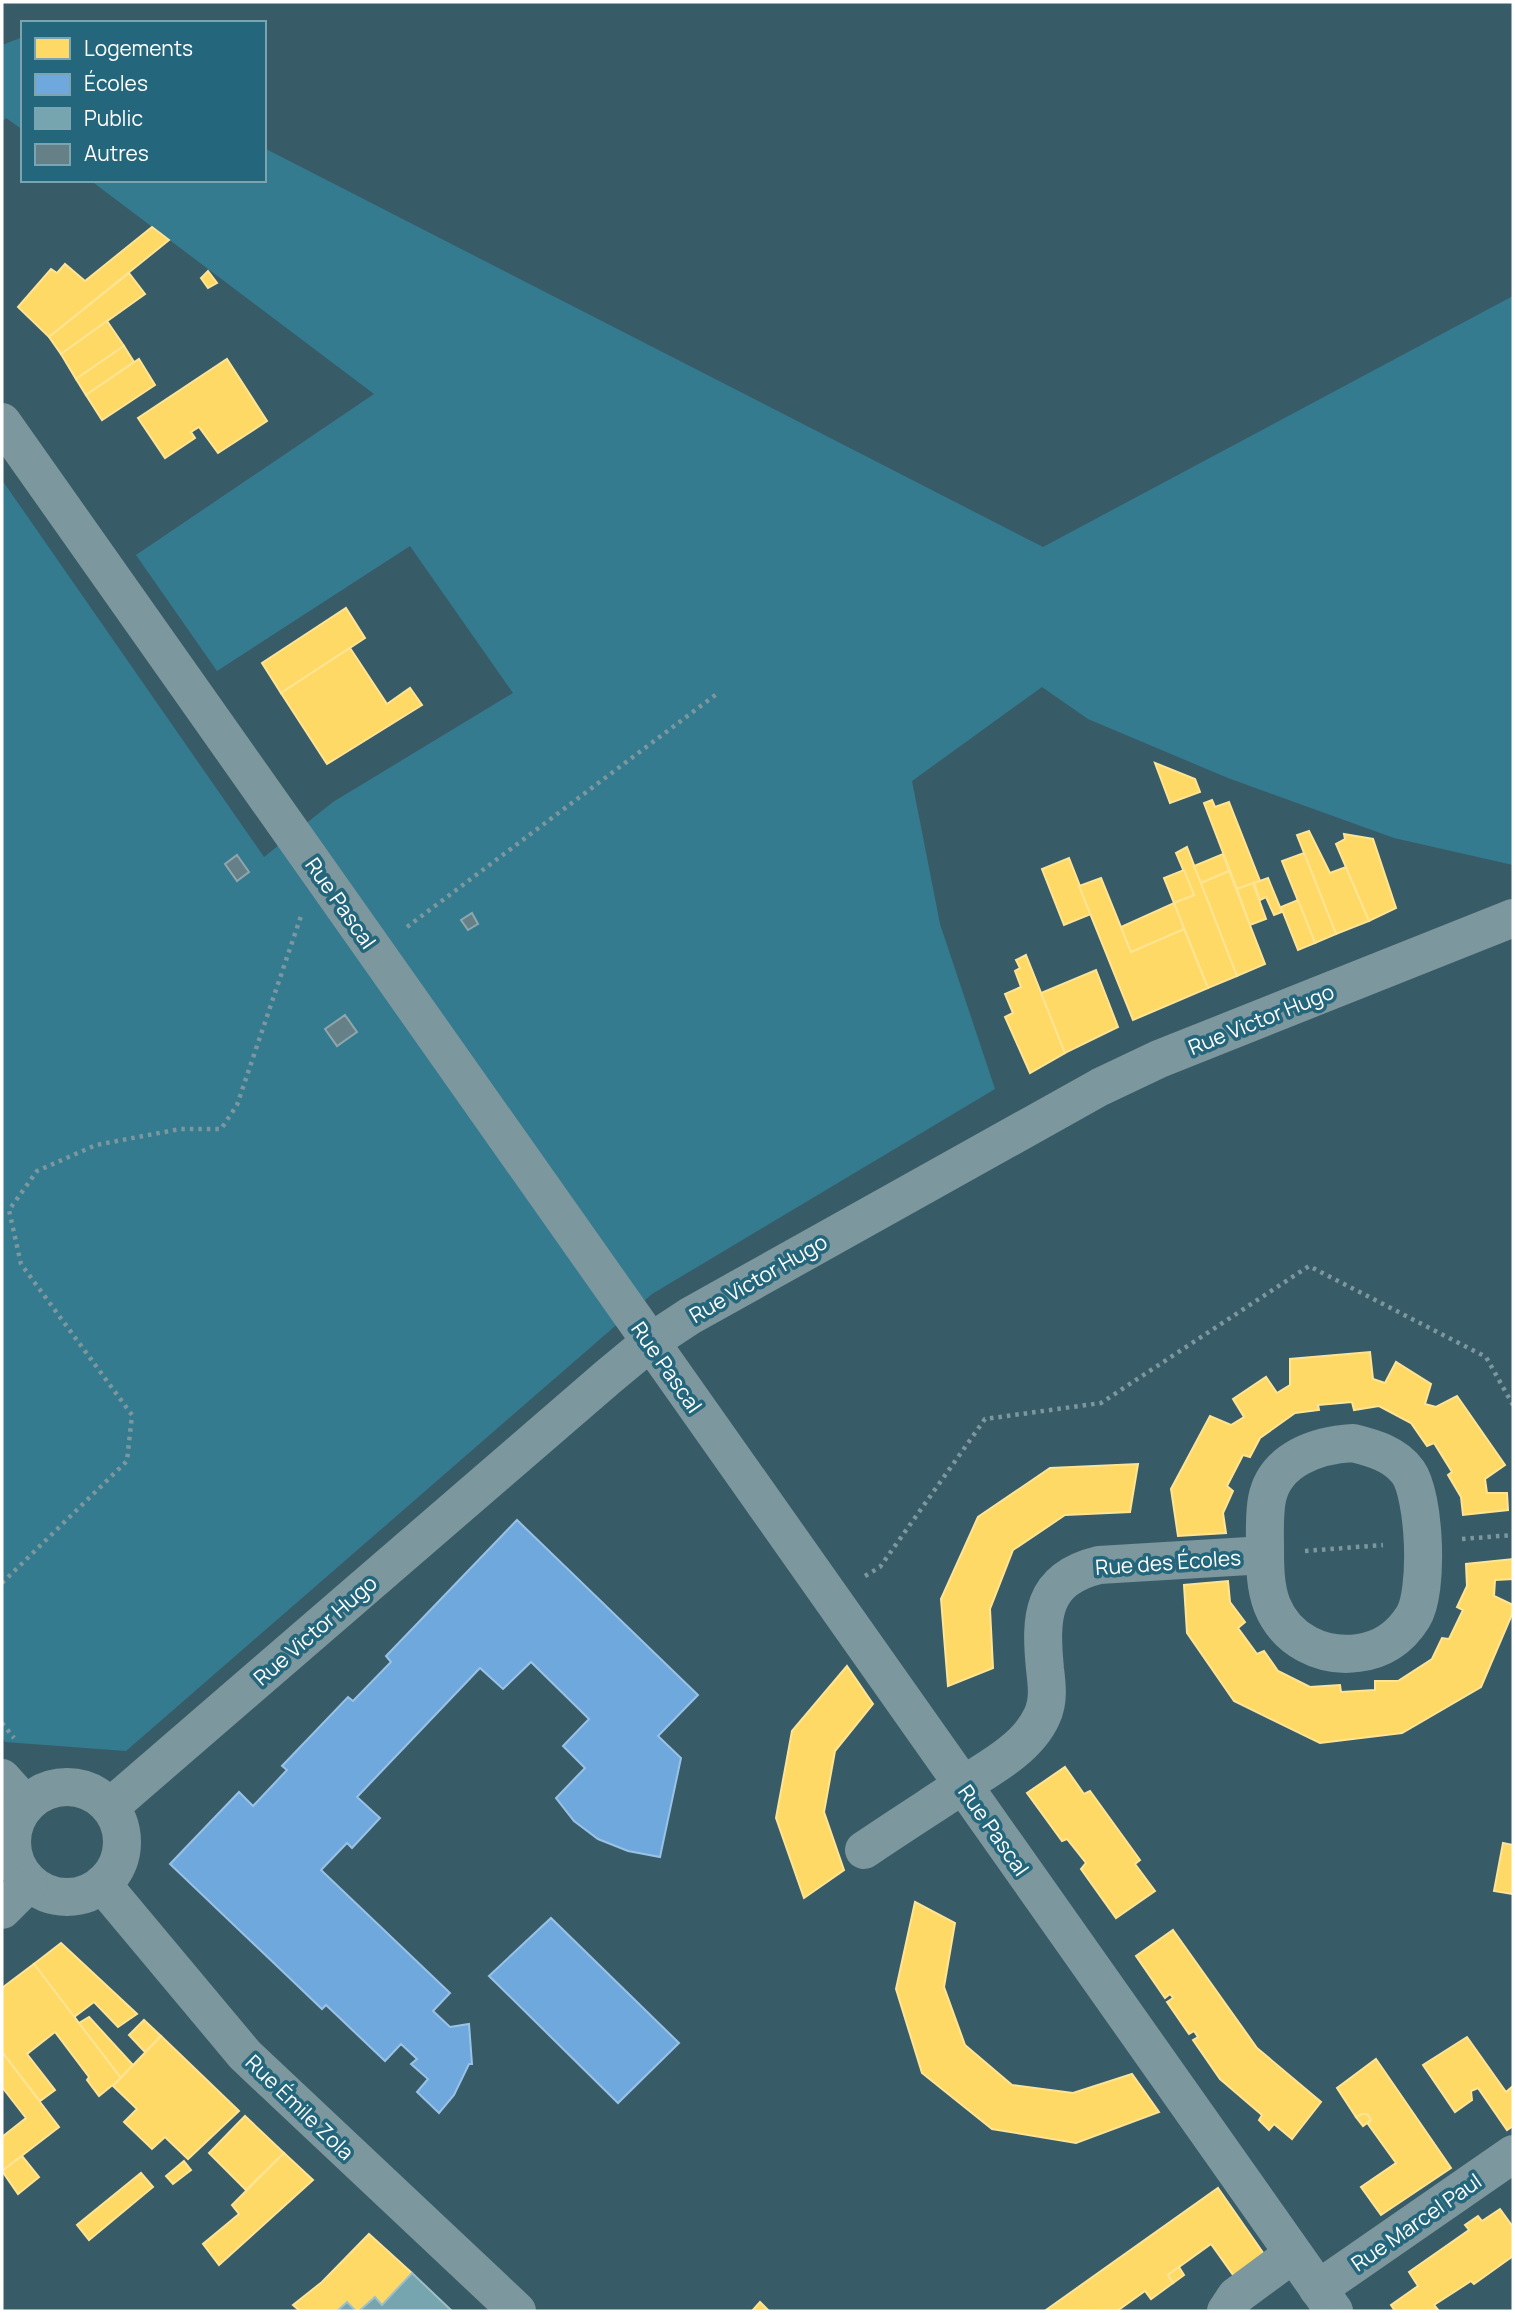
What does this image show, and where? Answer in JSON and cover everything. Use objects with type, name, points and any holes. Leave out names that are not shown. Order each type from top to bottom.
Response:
[{"type":"street","name":"Rue Pascal","points":[[2,422],[1326,2300]]},
{"type":"street","name":"Rue Victor Hugo","points":[[110,1807],[649,1343],[717,1301],[1100,1087],[1159,1059],[1513,918]]},
{"type":"street","points":[[1353,1443],[1384,1452],[1408,1472],[1413,1483],[1424,1576],[1417,1611],[1408,1626],[1395,1639],[1380,1647],[1346,1655],[1324,1652],[1308,1645],[1282,1623],[1273,1607],[1268,1591],[1265,1555],[1266,1501],[1271,1485],[1280,1472],[1311,1450],[1332,1444],[1353,1443]]},
{"type":"street","name":"Rue des Écoles","points":[[864,1850],[962,1785],[1021,1743],[1033,1731],[1047,1701],[1043,1623],[1055,1588],[1066,1578],[1082,1569],[1099,1565],[1265,1555]]},
{"type":"street","points":[[68,1787],[96,1795],[110,1807],[121,1830],[122,1847],[117,1864],[102,1884],[87,1894],[70,1897],[52,1896],[29,1883],[17,1867],[11,1849],[12,1830],[20,1812],[14,1792],[41,1793],[68,1787]]},
{"type":"street","points":[[2,1910],[29,1883]]},
{"type":"street","name":"Rue Émile Zola","points":[[102,1884],[245,2055],[517,2311]]},
{"type":"street","name":"Rue Marcel Paul","points":[[1326,2300],[1513,2154]]},
{"type":"street","points":[[1226,2311],[1236,2296],[1293,2254]]},
{"type":"path","points":[[375,951],[718,693]]},
{"type":"path","points":[[2,1583],[127,1461],[132,1415],[21,1264],[9,1210],[37,1171],[96,1145],[180,1129],[221,1129],[237,1105],[317,868]]},
{"type":"path","points":[[830,1598],[880,1567],[985,1419],[1101,1403],[1309,1266],[1486,1357],[1513,1405]]},
{"type":"shaded area","points":[[21,38],[21,129],[6,118],[2,122],[2,45]]},
{"type":"shaded area","points":[[266,149],[1043,547],[1513,296],[1513,865],[1394,838],[1228,778],[1088,719],[1042,687],[912,781],[940,924],[995,1089],[652,1294],[126,1751],[5,1742],[2,1736],[2,480],[264,857],[333,802],[513,693],[410,546],[217,671],[136,555],[374,394],[93,182],[266,182]]},
{"type":"building: Logements","points":[[152,227],[169,240],[49,337],[18,307],[51,269],[57,273],[65,264],[85,281]]},
{"type":"building: Logements","points":[[208,271],[217,283],[208,288],[201,278]]},
{"type":"building: Logements","points":[[129,273],[145,294],[61,354],[49,337]]},
{"type":"building: Logements","points":[[107,321],[124,346],[76,379],[61,354]]},
{"type":"building: Logements","points":[[124,346],[134,362],[86,395],[76,379]]},
{"type":"building: Logements","points":[[139,359],[155,385],[102,420],[86,395]]},
{"type":"building: Logements","points":[[227,359],[267,421],[218,453],[199,427],[191,432],[195,438],[165,458],[138,418]]},
{"type":"building: Logements","points":[[346,608],[365,638],[281,693],[262,663]]},
{"type":"building: Logements","points":[[350,648],[387,704],[410,688],[422,705],[327,764],[281,693]]},
{"type":"building: Logements","points":[[1155,763],[1195,779],[1200,792],[1170,803]]},
{"type":"building: Logements","points":[[1212,800],[1215,807],[1229,802],[1260,881],[1237,889],[1204,803]]},
{"type":"building: Logements","points":[[1309,831],[1330,873],[1346,867],[1369,921],[1336,934],[1297,835]]},
{"type":"building: Logements","points":[[1344,834],[1373,839],[1396,908],[1369,921],[1336,844],[1345,839]]},
{"type":"building: Logements","points":[[1187,847],[1237,976],[1208,988],[1174,903],[1194,895],[1176,853]]},
{"type":"building: Logements","points":[[1304,853],[1336,934],[1315,943],[1282,861]]},
{"type":"building: Logements","points":[[1223,854],[1229,871],[1201,883],[1194,866]]},
{"type":"building: Logements","points":[[1069,858],[1091,914],[1064,925],[1042,869]]},
{"type":"building: Logements","points":[[1184,870],[1194,895],[1174,903],[1164,878]]},
{"type":"building: Logements","points":[[1229,871],[1265,964],[1237,976],[1201,883]]},
{"type":"building: Logements","points":[[1101,878],[1131,952],[1184,929],[1208,988],[1133,1020],[1079,886]]},
{"type":"building: Logements","points":[[1268,878],[1282,912],[1274,915],[1266,897],[1260,900],[1254,883]]},
{"type":"building: Logements","points":[[1253,883],[1266,919],[1250,925],[1237,889]]},
{"type":"building: Logements","points":[[1298,900],[1315,943],[1298,950],[1281,907]]},
{"type":"building: Logements","points":[[1174,903],[1184,929],[1131,952],[1121,927]]},
{"type":"building: Logements","points":[[1026,955],[1065,1053],[1030,1073],[1005,1017],[1013,1013],[1005,994],[1021,987],[1015,971],[1020,968],[1016,960]]},
{"type":"building: Logements","points":[[1096,970],[1118,1027],[1065,1053],[1041,993]]},
{"type":"building: Logements","points":[[1370,1352],[1373,1379],[1385,1383],[1396,1362],[1431,1384],[1425,1404],[1436,1407],[1457,1396],[1505,1465],[1485,1479],[1487,1493],[1507,1493],[1508,1510],[1463,1515],[1461,1497],[1448,1475],[1452,1472],[1434,1443],[1427,1446],[1411,1423],[1379,1406],[1354,1410],[1352,1402],[1318,1405],[1319,1410],[1295,1413],[1260,1438],[1250,1457],[1243,1455],[1227,1486],[1233,1491],[1223,1513],[1226,1533],[1178,1536],[1171,1489],[1210,1416],[1231,1425],[1244,1417],[1233,1399],[1266,1377],[1277,1393],[1290,1385],[1290,1359]]},
{"type":"building: Logements","points":[[1138,1464],[1130,1512],[1065,1515],[1013,1550],[990,1609],[993,1668],[948,1686],[941,1599],[978,1517],[1050,1468]]},
{"type":"building: Logements","points":[[1513,1559],[1513,1579],[1495,1580],[1494,1596],[1513,1605],[1513,1612],[1481,1687],[1402,1733],[1320,1743],[1234,1701],[1187,1633],[1184,1585],[1228,1581],[1230,1602],[1245,1622],[1238,1628],[1257,1654],[1264,1651],[1278,1671],[1310,1687],[1340,1685],[1341,1692],[1375,1690],[1375,1681],[1398,1681],[1432,1659],[1442,1638],[1449,1639],[1463,1610],[1457,1607],[1467,1586],[1466,1564]]},
{"type":"building: Logements","points":[[847,1666],[873,1704],[835,1751],[824,1812],[844,1870],[804,1898],[776,1818],[792,1731]]},
{"type":"building: Logements","points":[[1065,1767],[1084,1794],[1090,1791],[1140,1860],[1135,1864],[1155,1891],[1116,1918],[1081,1869],[1086,1863],[1067,1839],[1062,1841],[1027,1793]]},
{"type":"building: Logements","points":[[1503,1843],[1513,1845],[1513,1894],[1494,1891]]},
{"type":"building: Logements","points":[[915,1902],[955,1923],[944,1987],[965,2045],[1012,2085],[1073,2093],[1132,2074],[1159,2112],[1076,2143],[992,2129],[922,2073],[896,1989]]},
{"type":"building: Logements","points":[[1173,1930],[1257,2048],[1321,2102],[1292,2139],[1274,2124],[1269,2130],[1259,2120],[1262,2115],[1220,2079],[1193,2040],[1198,2037],[1194,2031],[1189,2034],[1167,2002],[1173,1998],[1170,1994],[1165,1998],[1136,1956]]},
{"type":"building: Logements","points":[[61,1943],[137,2014],[118,2027],[94,2002],[74,2017],[34,1964]]},
{"type":"building: Logements","points":[[34,1964],[121,2078],[99,2096],[87,2080],[89,2077],[55,2032],[27,2054],[55,2090],[40,2101],[2,2052],[2,1988]]},
{"type":"building: Logements","points":[[89,2017],[133,2065],[121,2078],[79,2023]]},
{"type":"building: Logements","points":[[144,2020],[161,2036],[145,2052],[129,2035]]},
{"type":"building: Logements","points":[[161,2036],[239,2111],[188,2159],[165,2137],[152,2149],[124,2122],[137,2109],[113,2086]]},
{"type":"building: Logements","points":[[1467,2037],[1506,2092],[1513,2086],[1513,2126],[1507,2130],[1478,2088],[1471,2091],[1472,2100],[1455,2112],[1423,2065]]},
{"type":"building: Logements","points":[[2,2052],[59,2127],[2,2171],[2,2137],[26,2118],[2,2087]]},
{"type":"building: Logements","points":[[1376,2059],[1451,2168],[1381,2215],[1361,2187],[1396,2163],[1368,2124],[1371,2120],[1367,2114],[1356,2117],[1337,2088]]},
{"type":"building: Logements","points":[[1367,2114],[1371,2120],[1363,2126],[1356,2117]]},
{"type":"building: Logements","points":[[245,2116],[284,2153],[246,2190],[209,2153]]},
{"type":"building: Logements","points":[[284,2153],[313,2180],[219,2265],[203,2244],[239,2214],[232,2205]]},
{"type":"building: Logements","points":[[22,2156],[39,2177],[18,2194],[2,2171]]},
{"type":"building: Logements","points":[[184,2161],[191,2170],[173,2184],[166,2176]]},
{"type":"building: Logements","points":[[141,2173],[153,2187],[89,2240],[77,2225]]},
{"type":"building: Logements","points":[[1218,2188],[1266,2257],[1236,2279],[1211,2244],[1168,2275],[1173,2283],[1151,2299],[1145,2291],[1117,2311],[1046,2310]]},
{"type":"building: Logements","points":[[1500,2209],[1513,2227],[1513,2256],[1474,2284],[1471,2281],[1434,2305],[1439,2311],[1395,2311],[1391,2305],[1418,2286],[1409,2272],[1469,2230],[1465,2225],[1478,2216],[1482,2221]]},
{"type":"building: Logements","points":[[369,2234],[412,2273],[382,2305],[375,2297],[359,2311],[347,2302],[337,2311],[300,2311],[293,2305],[322,2282]]},
{"type":"building: Logements","points":[[1179,2267],[1184,2275],[1173,2283],[1168,2275]]},
{"type":"building: Logements","points":[[760,2302],[769,2311],[752,2311]]},
{"type":"building: Écoles","points":[[517,1520],[698,1695],[658,1736],[681,1758],[660,1857],[628,1851],[598,1839],[574,1821],[556,1798],[585,1768],[563,1746],[589,1719],[531,1662],[503,1689],[480,1668],[357,1797],[380,1818],[352,1848],[347,1843],[321,1870],[450,1993],[433,2011],[450,2027],[469,2024],[472,2064],[469,2064],[454,2095],[439,2113],[417,2092],[428,2079],[411,2064],[417,2059],[401,2044],[385,2061],[326,2005],[322,2009],[170,1864],[239,1792],[253,1806],[287,1770],[282,1766],[348,1697],[353,1701],[391,1662],[386,1656]]},
{"type":"building: Écoles","points":[[551,1918],[679,2043],[618,2103],[489,1976]]},
{"type":"building: Public","points":[[412,2273],[452,2311],[359,2311],[375,2297],[382,2305]]},
{"type":"building: Public","points":[[347,2302],[356,2311],[337,2311]]},
{"type":"building: Autres","points":[[237,855],[249,872],[237,881],[225,864]]},
{"type":"building: Autres","points":[[472,913],[478,924],[468,930],[461,920]]},
{"type":"building: Autres","points":[[345,1015],[357,1032],[337,1046],[325,1029]]}]
